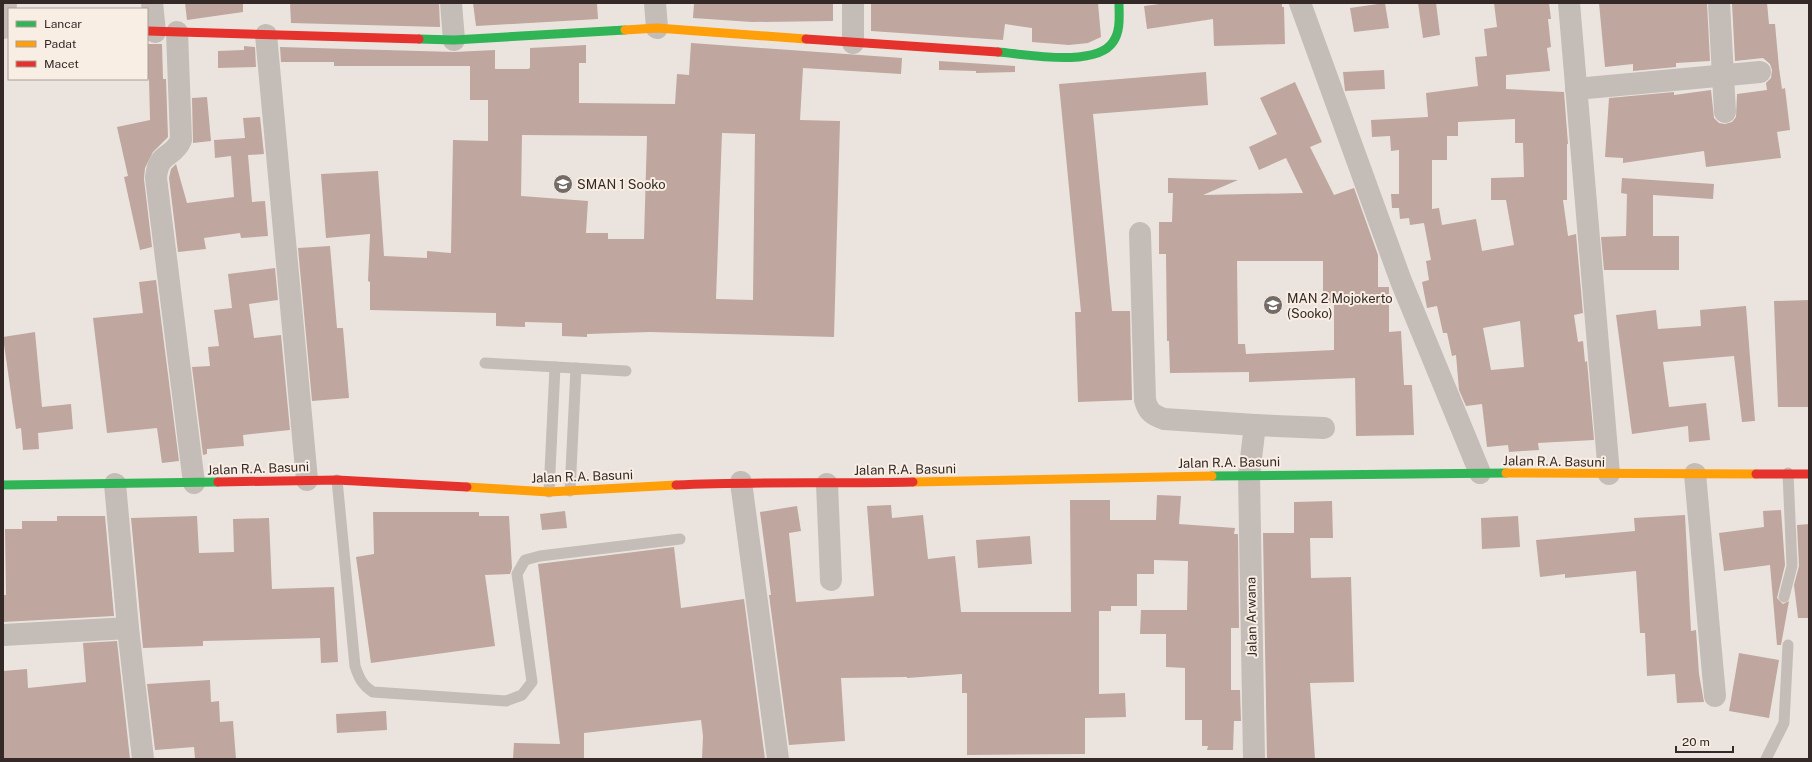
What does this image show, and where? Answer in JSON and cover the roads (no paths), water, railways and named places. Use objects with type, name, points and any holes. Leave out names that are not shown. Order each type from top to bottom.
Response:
[{"type":"main road","points":[[151,31],[454,40],[657,28],[1078,58],[1101,52],[1110,46],[1117,37],[1119,29],[1119,3]]},
{"type":"main road","name":"Jalan R.A. Basuni","points":[[3,485],[337,480],[549,492],[741,482],[827,484],[1249,475],[1480,472],[1609,474],[1809,474]]},
{"type":"street","points":[[5,28],[6,3]]},
{"type":"street","points":[[151,31],[152,3]]},
{"type":"street","points":[[451,3],[454,40]]},
{"type":"street","points":[[655,3],[657,28]]},
{"type":"street","points":[[853,3],[853,43]]},
{"type":"street","points":[[1300,3],[1401,281],[1480,472]]},
{"type":"street","points":[[1569,3],[1609,474]]},
{"type":"street","points":[[1719,3],[1725,112]]},
{"type":"street","points":[[177,32],[181,140],[178,146],[161,159],[157,167],[156,178],[194,483]]},
{"type":"street","points":[[266,34],[307,480]]},
{"type":"street","points":[[1576,89],[1760,72]]},
{"type":"street","points":[[1140,234],[1145,400],[1148,409],[1154,416],[1164,419],[1324,428]]},
{"type":"street","name":"Jalan Arwana","points":[[1254,759],[1249,475],[1255,425]]},
{"type":"street","points":[[1695,474],[1715,696]]},
{"type":"street","points":[[741,482],[778,759]]},
{"type":"street","points":[[115,484],[128,628],[144,759]]},
{"type":"street","points":[[827,484],[831,580]]},
{"type":"street","points":[[3,635],[128,628]]},
{"type":"lane","points":[[485,363],[626,371]]},
{"type":"lane","points":[[549,492],[556,367]]},
{"type":"lane","points":[[570,491],[576,368]]},
{"type":"lane","points":[[1784,597],[1792,566],[1788,473]]},
{"type":"lane","points":[[337,480],[355,666],[358,677],[364,687],[373,692],[506,701],[522,695],[532,682],[517,574],[525,560],[540,556],[680,539]]},
{"type":"lane","points":[[1766,759],[1784,723],[1788,645]]},
{"type":"place","name":"SMAN 1 Sooko","points":[[563,184]]},
{"type":"place","name":"MAN 2 Mojokerto (Sooko)","points":[[1273,305]]}]
